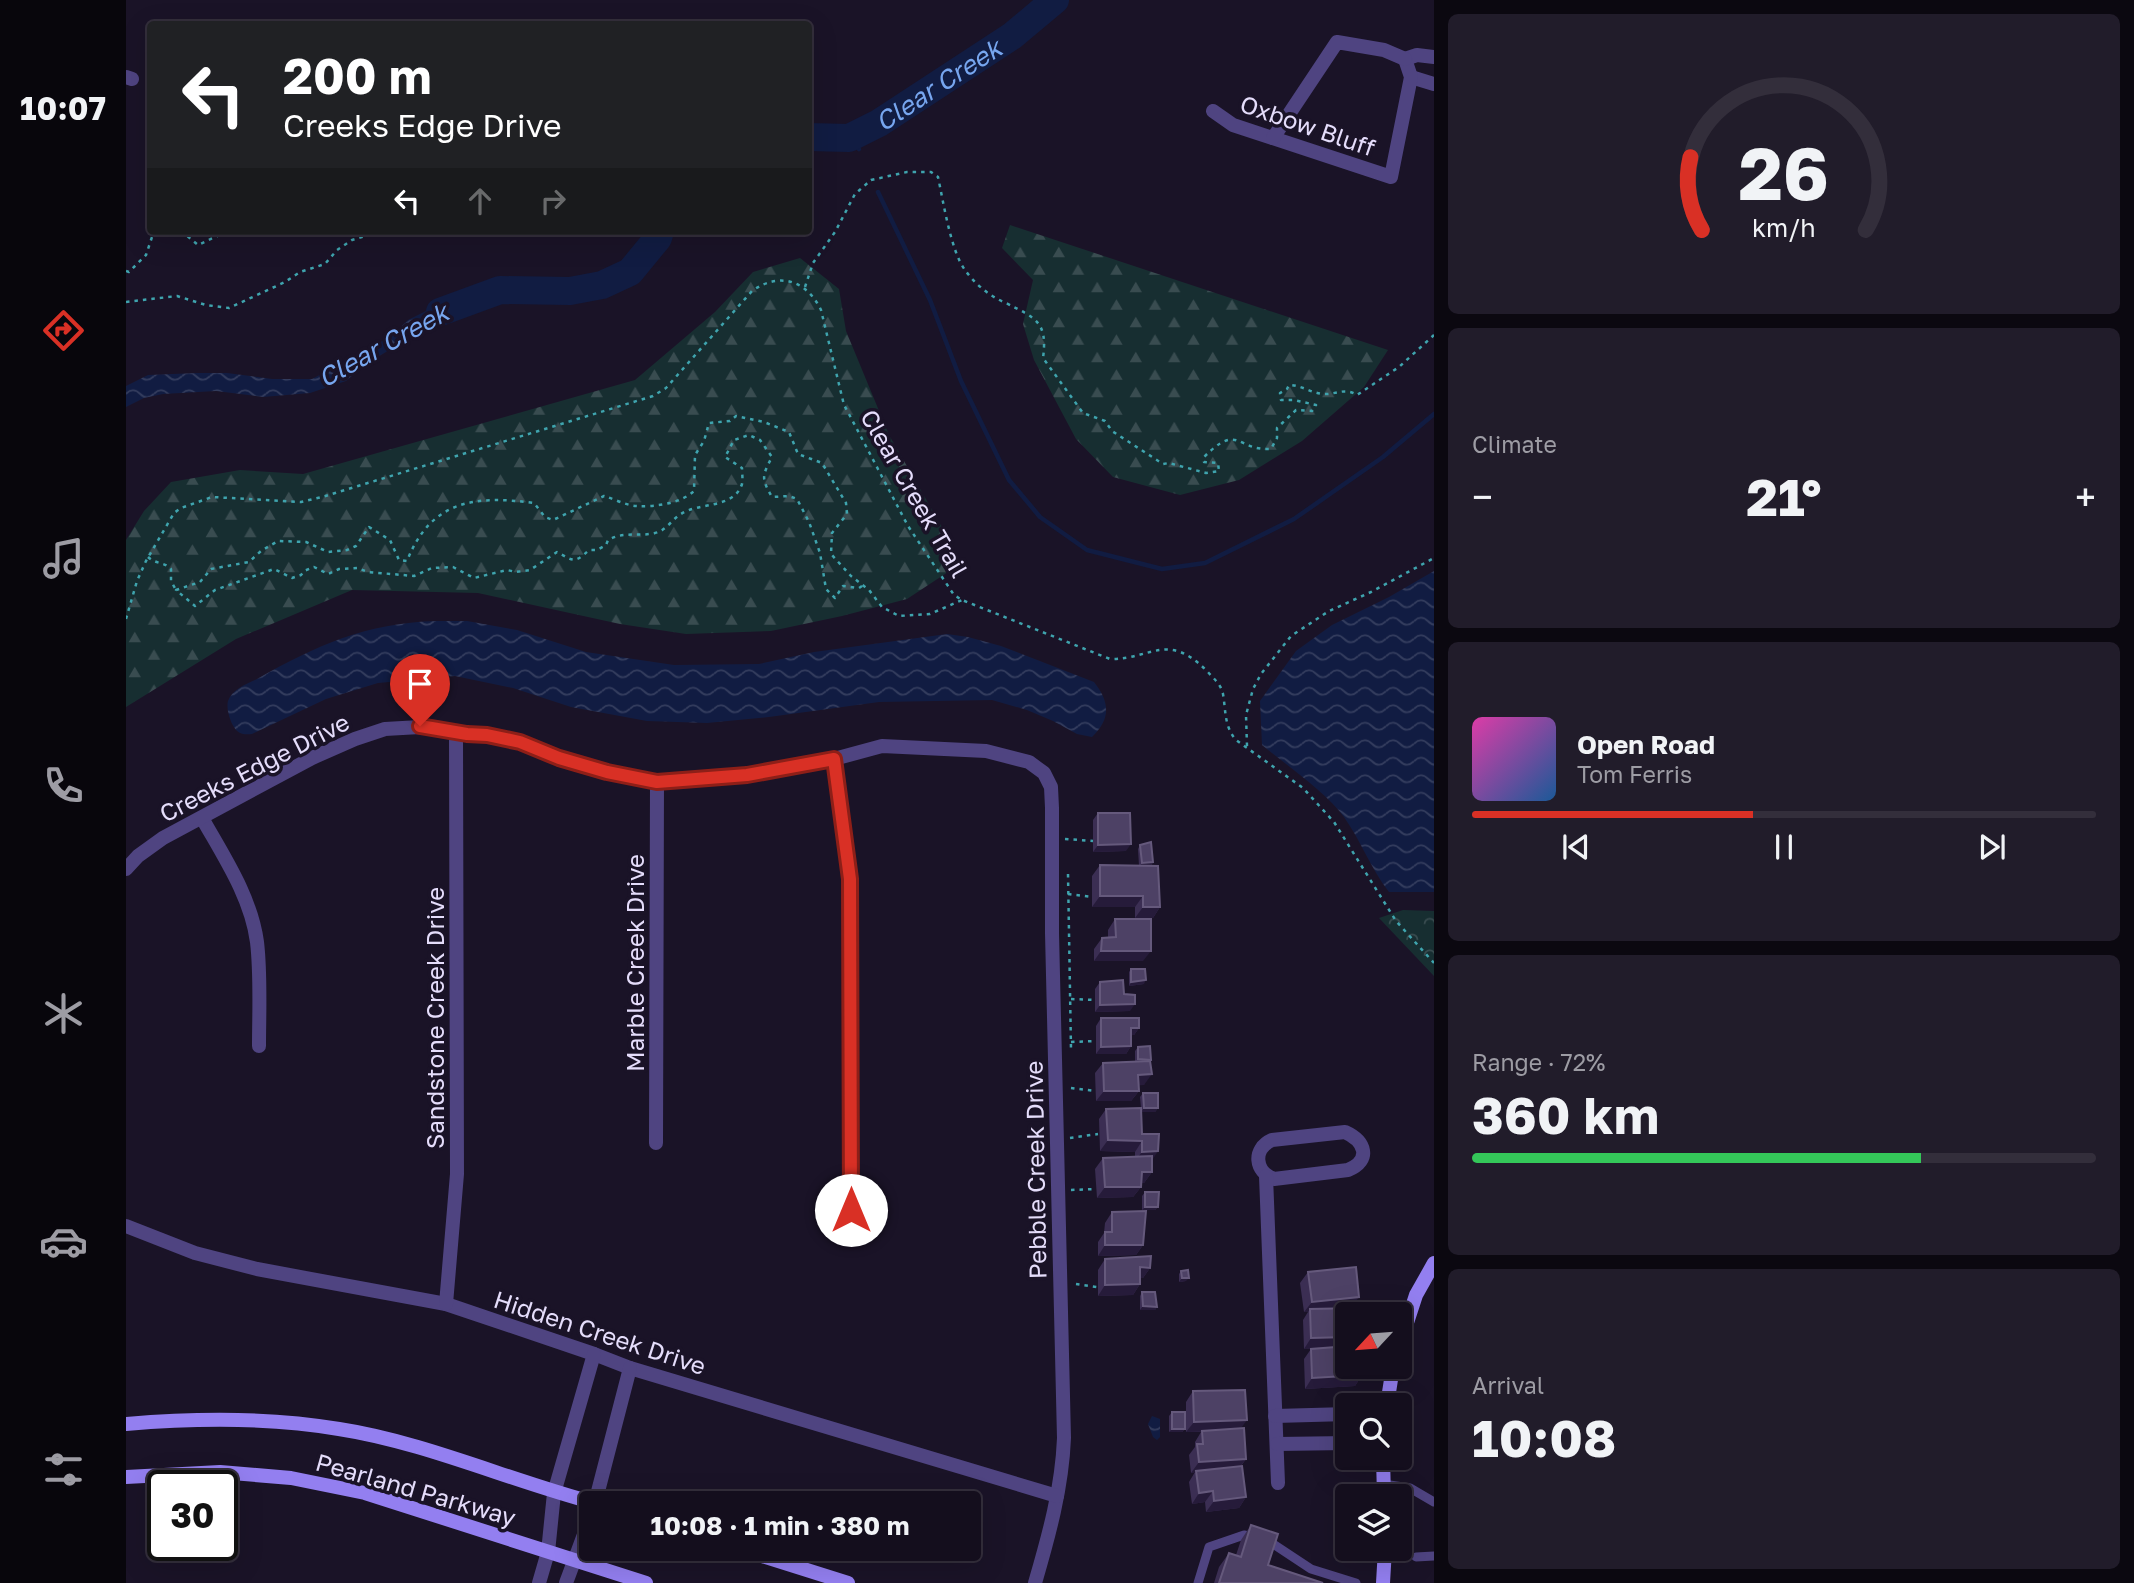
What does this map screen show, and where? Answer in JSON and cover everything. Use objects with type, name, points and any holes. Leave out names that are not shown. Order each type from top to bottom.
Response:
[{"type":"main road","points":[[1412,1307],[1434,1263]]},
{"type":"main road","name":"Pearland Parkway","points":[[126,1424],[173,1420],[254,1420],[340,1429],[412,1447],[579,1499]]},
{"type":"main road","name":"Pearland Parkway","points":[[126,1477],[220,1472],[291,1478],[365,1493],[646,1583]]},
{"type":"main road","points":[[778,1561],[848,1583]]},
{"type":"main road","points":[[1383,1583],[1384,1561]]},
{"type":"street","points":[[1273,138],[1337,42],[1384,50],[1405,59],[1417,55],[1434,57]]},
{"type":"street","points":[[1405,59],[1411,77],[1434,84]]},
{"type":"street","name":"Oxbow Bluff","points":[[1213,111],[1226,122],[1391,177],[1411,77]]},
{"type":"street","name":"Creeks Edge Drive","points":[[126,869],[138,856],[163,838],[312,758],[385,729],[420,726],[487,735],[520,742],[559,758],[607,772],[657,782],[747,775],[834,759],[882,746],[986,751],[1029,762]]},
{"type":"street","name":"Sandstone Creek Drive","points":[[446,1304],[457,1174],[456,732]]},
{"type":"street","points":[[834,759],[850,879],[851,1210]]},
{"type":"street","name":"Pebble Creek Drive","points":[[1029,762],[1044,772],[1051,787],[1063,1438],[1063,1468],[1053,1518],[1035,1583]]},
{"type":"street","name":"Marble Creek Drive","points":[[656,1143],[657,782]]},
{"type":"street","points":[[202,818],[233,872],[249,908],[257,941],[259,1046]]},
{"type":"street","points":[[1266,1177],[1274,1180],[1348,1170],[1358,1166],[1362,1159],[1361,1142],[1356,1136],[1345,1132],[1272,1140],[1258,1151],[1258,1160],[1266,1177],[1278,1483]]},
{"type":"street","name":"Hidden Creek Drive","points":[[126,1226],[195,1253],[257,1269],[446,1304],[630,1368],[1057,1496]]},
{"type":"street","points":[[539,1583],[548,1552],[554,1493],[594,1354]]},
{"type":"street","points":[[598,1491],[630,1368]]},
{"type":"street","points":[[1275,1416],[1335,1414]]},
{"type":"street","points":[[1277,1444],[1335,1443]]},
{"type":"street","points":[[566,1583],[579,1550]]},
{"type":"lane","points":[[1412,1489],[1434,1502]]},
{"type":"lane","points":[[1198,1583],[1209,1548],[1244,1535],[1268,1541],[1311,1569],[1351,1582]]},
{"type":"lane","points":[[1416,1557],[1434,1556]]},
{"type":"path","points":[[126,619],[137,581],[148,558],[174,513],[181,508],[212,497],[301,502],[312,500],[653,396],[666,388],[752,291],[769,281],[783,279],[805,288],[813,263],[835,232],[855,194],[871,180],[907,172],[931,173],[937,177],[962,267],[978,286],[1004,303],[1027,312],[1040,325],[1046,340],[1043,358],[1068,389],[1078,408],[1083,413],[1105,421],[1112,431],[1163,464],[1169,463],[1206,473],[1219,471],[1218,463],[1205,463],[1204,457],[1214,447],[1232,439],[1240,440],[1257,450],[1271,449],[1277,438],[1277,428],[1296,410],[1312,411],[1316,405],[1280,400],[1280,393],[1289,385],[1324,394],[1340,391],[1354,392],[1357,395],[1399,367],[1434,335]]},
{"type":"path","points":[[126,271],[129,272],[146,255],[153,235]]},
{"type":"path","points":[[186,235],[198,245],[219,235]]},
{"type":"path","points":[[126,302],[177,296],[206,305],[229,308],[285,282],[300,272],[325,264],[352,240],[369,235]]},
{"type":"path","name":"Clear Creek Trail","points":[[805,288],[815,298],[821,310],[844,405],[908,526],[949,589],[962,600],[1110,659],[1123,659],[1161,649],[1187,655],[1207,671],[1222,690],[1230,733],[1303,788],[1334,822],[1396,921],[1434,963]]},
{"type":"path","points":[[176,590],[200,582],[211,569],[249,562],[278,541],[306,542],[328,552],[346,550],[356,546],[369,527],[390,540],[399,560],[407,561],[413,545],[431,520],[459,503],[510,500],[534,503],[545,517],[553,520],[604,496],[634,506],[672,503],[688,497],[694,491],[695,455],[704,441],[709,423],[730,421],[736,416],[764,422],[789,432],[798,454],[822,463],[846,503],[847,514],[832,533],[831,554],[862,586],[870,590],[882,607],[899,616],[930,614],[962,600]]},
{"type":"path","points":[[148,558],[167,564],[171,569],[171,581],[176,590],[195,606],[215,590],[274,569],[292,578],[314,567],[328,574],[339,569],[358,568],[368,572],[414,576],[432,568],[453,567],[474,578],[507,570],[530,570],[557,552],[574,561],[589,550],[597,550],[606,545],[608,540],[619,534],[654,534],[689,510],[732,498],[742,484],[742,468],[725,457],[734,439],[749,435],[761,440],[772,457],[763,474],[772,497],[789,496],[797,499],[809,522],[820,553],[826,589],[835,598],[843,586],[862,586]]},
{"type":"path","points":[[1247,747],[1246,715],[1253,689],[1291,636],[1329,611],[1434,558]]},
{"type":"path","points":[[1052,838],[1093,841]]},
{"type":"path","points":[[1052,893],[1093,897]]},
{"type":"path","points":[[1054,999],[1096,1000]]},
{"type":"path","points":[[1055,1041],[1096,1041]]},
{"type":"path","points":[[1056,1088],[1095,1091]]},
{"type":"path","points":[[1057,1138],[1098,1134]]},
{"type":"path","points":[[1058,1190],[1096,1189]]},
{"type":"path","points":[[1060,1283],[1097,1287]]},
{"type":"green space","points":[[1010,225],[1388,350],[1364,387],[1302,441],[1239,480],[1180,495],[1113,477],[1076,439],[1034,360],[1023,324],[1033,280],[1002,248]]},
{"type":"green space","points":[[800,258],[839,289],[846,331],[889,435],[953,546],[948,572],[907,599],[842,616],[771,631],[686,634],[620,624],[478,593],[352,590],[236,639],[126,707],[126,540],[144,511],[171,482],[240,470],[303,474],[635,380],[715,312],[753,272]]},
{"type":"green space","points":[[1403,910],[1434,911],[1434,976],[1379,918]]},
{"type":"water","points":[[472,293],[475,302],[419,327],[346,381],[310,393],[263,397],[216,391],[163,394],[144,398],[126,407],[126,386],[148,375],[227,373],[272,379],[312,379],[390,337],[408,320],[442,303]]},
{"type":"water","points":[[1434,571],[1434,892],[1389,892],[1344,817],[1316,789],[1262,745],[1260,701],[1296,651],[1332,625]]},
{"type":"water","points":[[436,621],[467,621],[517,630],[586,652],[674,665],[759,664],[814,652],[947,634],[1001,646],[1094,682],[1103,696],[1106,710],[1103,724],[1092,737],[1077,734],[1027,710],[992,700],[879,702],[707,723],[647,721],[571,707],[513,688],[455,676],[378,683],[326,699],[252,734],[239,733],[233,724],[228,704],[233,693],[300,656],[364,631]]},
{"type":"water","points":[[1152,1416],[1160,1419],[1160,1437],[1157,1440],[1148,1424]]},
{"type":"building","points":[[1098,813],[1130,813],[1131,844],[1098,845]]},
{"type":"building","points":[[1151,842],[1153,862],[1142,863],[1140,845]]},
{"type":"building","points":[[1100,865],[1158,866],[1160,907],[1143,907],[1143,896],[1100,896]]},
{"type":"building","points":[[1115,919],[1151,919],[1151,951],[1101,951],[1102,938],[1116,937]]},
{"type":"building","points":[[1131,969],[1145,969],[1146,980],[1131,982]]},
{"type":"building","points":[[1123,980],[1124,994],[1135,995],[1135,1004],[1100,1005],[1100,982]]},
{"type":"building","points":[[1101,1018],[1139,1018],[1139,1028],[1131,1028],[1131,1046],[1101,1047]]},
{"type":"building","points":[[1150,1046],[1151,1060],[1138,1059],[1138,1047]]},
{"type":"building","points":[[1150,1061],[1152,1074],[1138,1075],[1139,1091],[1104,1091],[1103,1063]]},
{"type":"building","points":[[1143,1093],[1158,1093],[1158,1108],[1144,1108]]},
{"type":"building","points":[[1141,1108],[1142,1134],[1159,1134],[1158,1151],[1142,1152],[1142,1141],[1108,1140],[1106,1109]]},
{"type":"building","points":[[1152,1156],[1152,1172],[1142,1172],[1141,1187],[1105,1187],[1103,1158]]},
{"type":"building","points":[[1145,1192],[1159,1192],[1158,1207],[1145,1207]]},
{"type":"building","points":[[1146,1211],[1143,1245],[1105,1245],[1105,1232],[1112,1232],[1112,1212]]},
{"type":"building","points":[[1151,1256],[1150,1268],[1140,1267],[1140,1284],[1105,1285],[1105,1259]]},
{"type":"building","points":[[1356,1267],[1359,1297],[1312,1302],[1308,1272]]},
{"type":"building","points":[[1188,1270],[1189,1278],[1182,1278],[1181,1271]]},
{"type":"building","points":[[1142,1292],[1155,1292],[1157,1307],[1143,1306]]},
{"type":"building","points":[[1335,1308],[1335,1337],[1311,1338],[1310,1309]]},
{"type":"building","points":[[1335,1347],[1335,1377],[1312,1378],[1311,1349]]},
{"type":"building","points":[[1245,1390],[1247,1420],[1194,1422],[1193,1391]]},
{"type":"building","points":[[1172,1412],[1185,1412],[1185,1429],[1172,1429]]},
{"type":"building","points":[[1244,1428],[1246,1459],[1199,1462],[1197,1444],[1203,1444],[1202,1431]]},
{"type":"building","points":[[1242,1466],[1246,1497],[1214,1501],[1213,1491],[1199,1493],[1196,1471]]},
{"type":"building","points":[[1251,1525],[1278,1534],[1268,1565],[1323,1583],[1219,1583],[1229,1553],[1241,1557]]},
{"type":"waterway","name":"Clear Creek","points":[[812,137],[849,138],[879,123],[1012,36],[1055,0]]},
{"type":"waterway","points":[[849,138],[859,149]]},
{"type":"waterway","points":[[878,192],[930,300],[961,381],[1009,480],[1040,517],[1087,550],[1162,569],[1205,563],[1294,519],[1383,457],[1434,414]]},
{"type":"waterway","name":"Clear Creek","points":[[440,312],[500,290],[570,291],[602,285],[630,272],[659,235]]},
{"type":"route","points":[[420,726],[520,742],[559,758],[607,772],[657,782],[747,775],[834,759],[850,879],[851,1210]]}]
